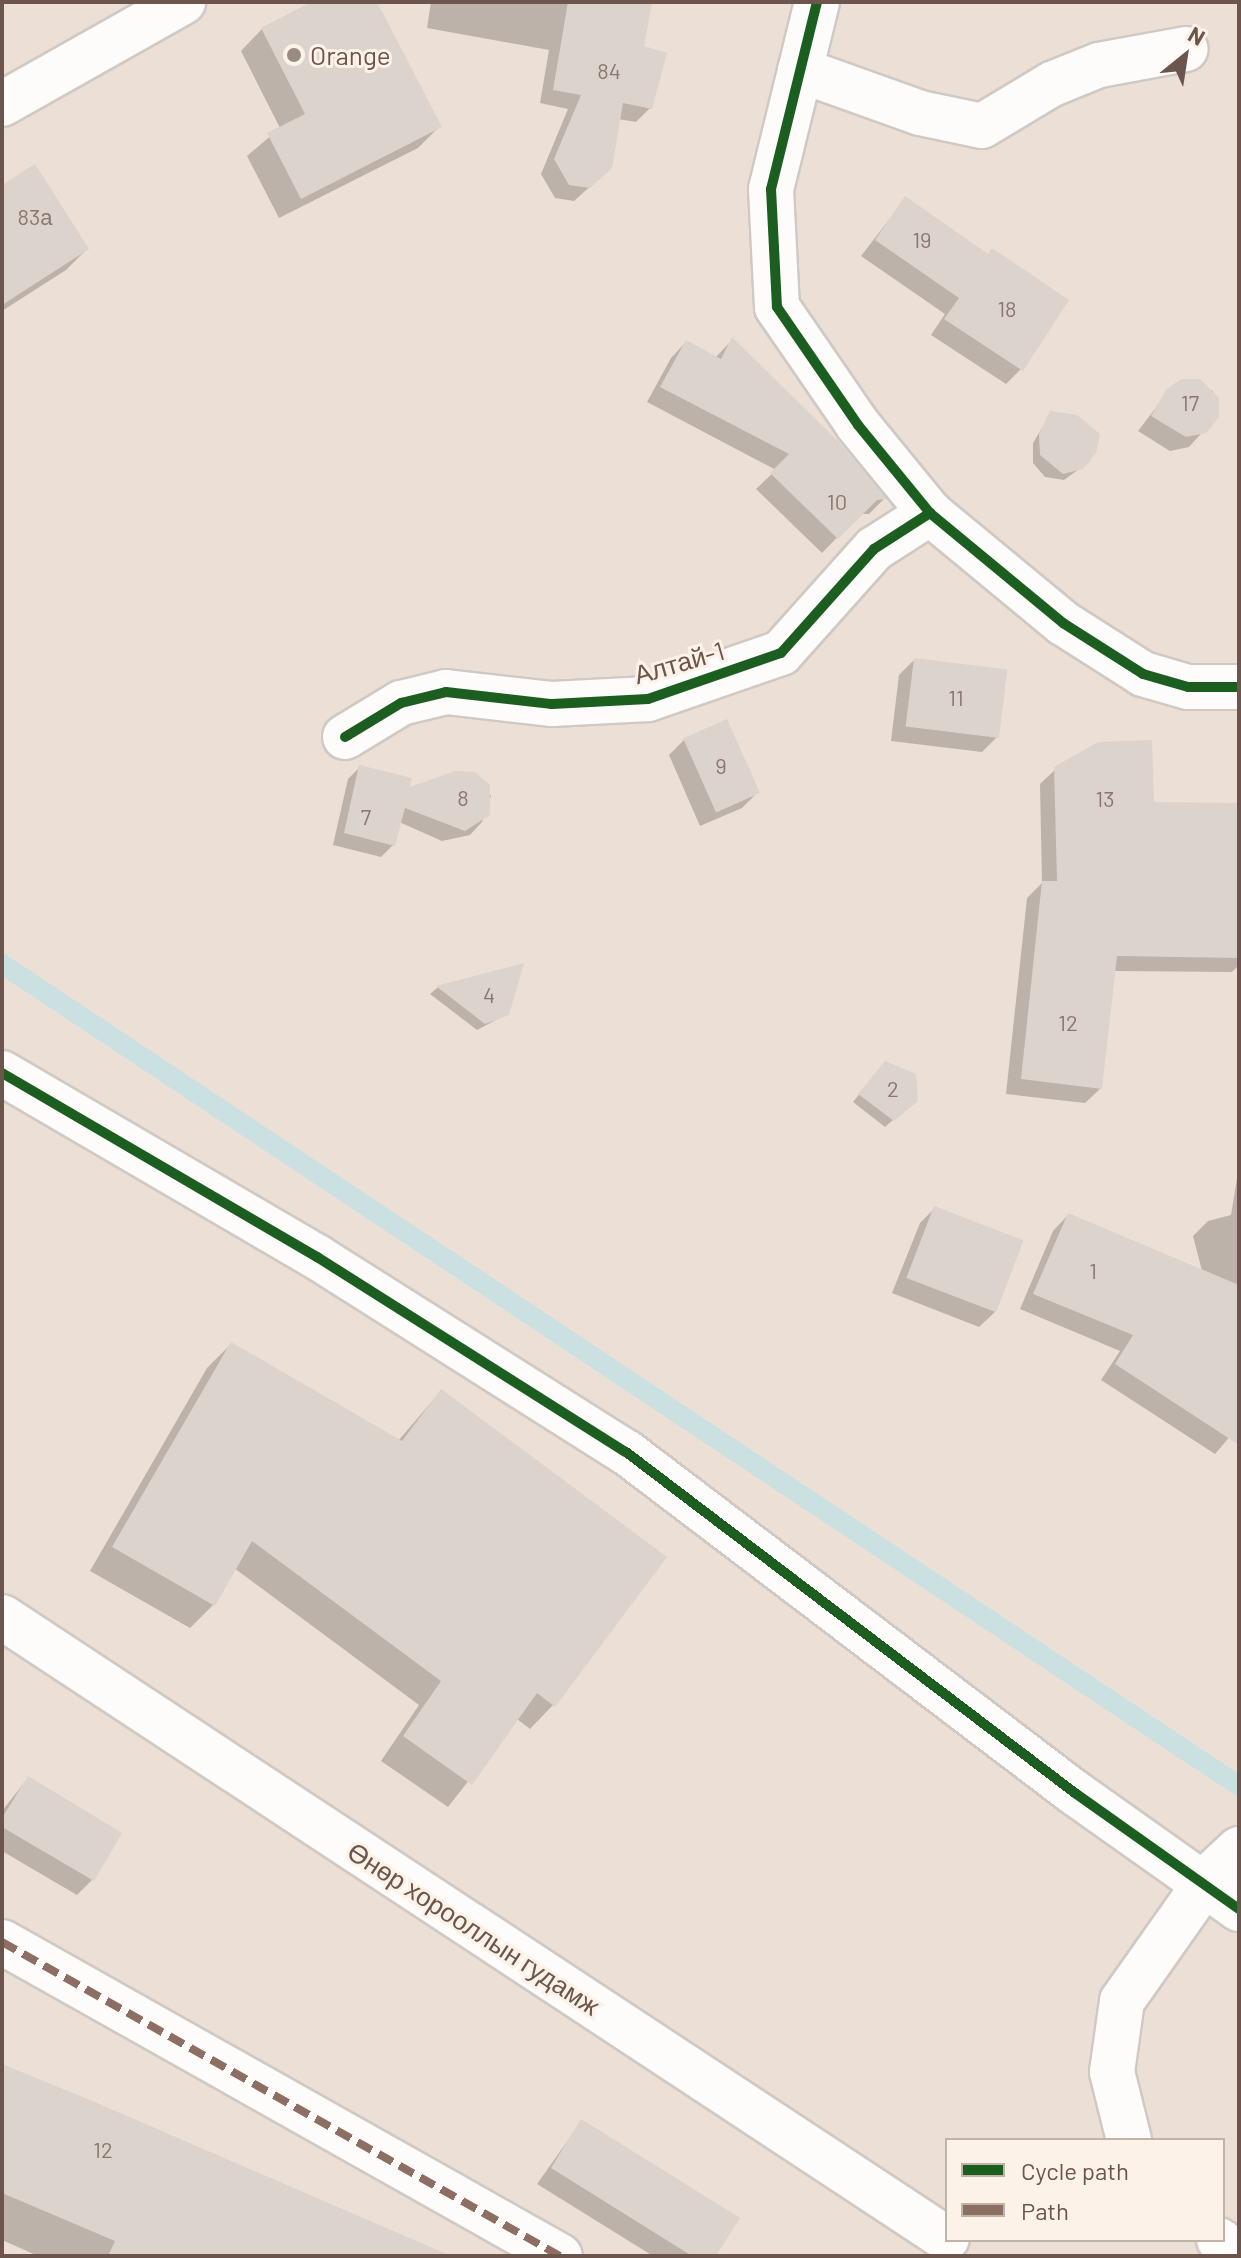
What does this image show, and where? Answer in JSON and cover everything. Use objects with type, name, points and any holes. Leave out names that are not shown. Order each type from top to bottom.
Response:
[{"type":"street","points":[[2,104],[183,2]]},
{"type":"street","points":[[817,2],[771,189],[777,307],[858,425],[930,513],[1063,623],[1143,674],[1188,687],[1239,687]]},
{"type":"street","points":[[800,70],[920,113],[982,126],[1052,84],[1099,65],[1186,49]]},
{"type":"street","name":"Алтай-1","points":[[345,737],[401,703],[446,692],[552,704],[648,699],[781,653],[874,549],[930,513]]},
{"type":"street","points":[[2,1073],[317,1257],[626,1452],[1223,1880],[1122,2001],[1112,2072],[1128,2138]]},
{"type":"street","name":"Өнөр хорооллын гудамж","points":[[2,1617],[945,2238]]},
{"type":"street","points":[[2,1942],[560,2256]]},
{"type":"street","name":"Өнөр хорооллын гудамж","points":[[951,2242],[973,2256]]},
{"type":"street","points":[[1221,2242],[1237,2256]]},
{"type":"shaded area","points":[[2,2],[1239,2],[1239,2256],[2,2256]]},
{"type":"building","points":[[311,2],[377,2],[442,127],[301,199],[267,133],[305,114],[261,28]]},
{"type":"building","points":[[568,2],[652,2],[644,46],[667,53],[652,109],[623,103],[612,168],[590,188],[569,185],[554,159],[581,95],[553,90]]},
{"type":"building","points":[[35,164],[89,249],[2,305],[2,185]]},
{"type":"building","points":[[905,196],[988,254],[992,248],[1069,300],[1023,371],[944,319],[959,298],[875,240]]},
{"type":"building","points":[[732,337],[839,442],[887,499],[877,500],[838,539],[770,473],[789,454],[660,387],[686,340],[721,359]]},
{"type":"building","points":[[1181,379],[1200,379],[1219,398],[1219,417],[1206,433],[1186,437],[1151,416],[1166,390]]},
{"type":"building","points":[[1050,411],[1077,415],[1100,434],[1096,453],[1083,469],[1063,474],[1040,455],[1039,434]]},
{"type":"building","points":[[914,658],[1007,669],[999,738],[906,726]]},
{"type":"building","points":[[727,719],[760,793],[716,813],[683,739]]},
{"type":"building","points":[[1152,740],[1154,802],[1239,803],[1239,958],[1117,956],[1102,1089],[1021,1079],[1042,881],[1057,881],[1054,767],[1098,742]]},
{"type":"building","points":[[359,765],[412,778],[410,787],[455,771],[475,772],[490,785],[490,815],[465,831],[405,808],[395,846],[344,833]]},
{"type":"building","points":[[524,963],[509,1015],[485,1024],[436,986]]},
{"type":"building","points":[[885,1061],[916,1074],[918,1101],[894,1121],[858,1094]]},
{"type":"building","points":[[934,1206],[1024,1240],[996,1312],[906,1278]]},
{"type":"building","points":[[1068,1213],[1239,1285],[1239,1445],[1115,1364],[1133,1335],[1033,1294]]},
{"type":"building","points":[[231,1342],[402,1441],[441,1389],[667,1557],[555,1707],[537,1693],[472,1785],[403,1736],[441,1681],[252,1541],[215,1606],[112,1547]]},
{"type":"building","points":[[28,1776],[122,1833],[94,1881],[2,1827],[2,1818]]},
{"type":"building","points":[[2,2064],[451,2256],[108,2256],[115,2241],[2,2193]]},
{"type":"building","points":[[581,2119],[740,2218],[716,2256],[692,2256],[551,2168]]},
{"type":"waterway","points":[[2,964],[1239,1786]]},
{"type":"marked path","points":[[2,1942],[560,2256]]},
{"type":"cycle path","points":[[817,2],[771,189],[777,307],[858,425],[930,513],[1063,623],[1143,674],[1188,687],[1239,687]]},
{"type":"cycle path","points":[[345,737],[401,703],[446,692],[552,704],[648,699],[781,653],[874,549],[930,513]]},
{"type":"cycle path","points":[[2,1073],[317,1257],[626,1452],[1075,1793],[1239,1909]]},
{"type":"place","name":"Orange","points":[[294,55]]}]
